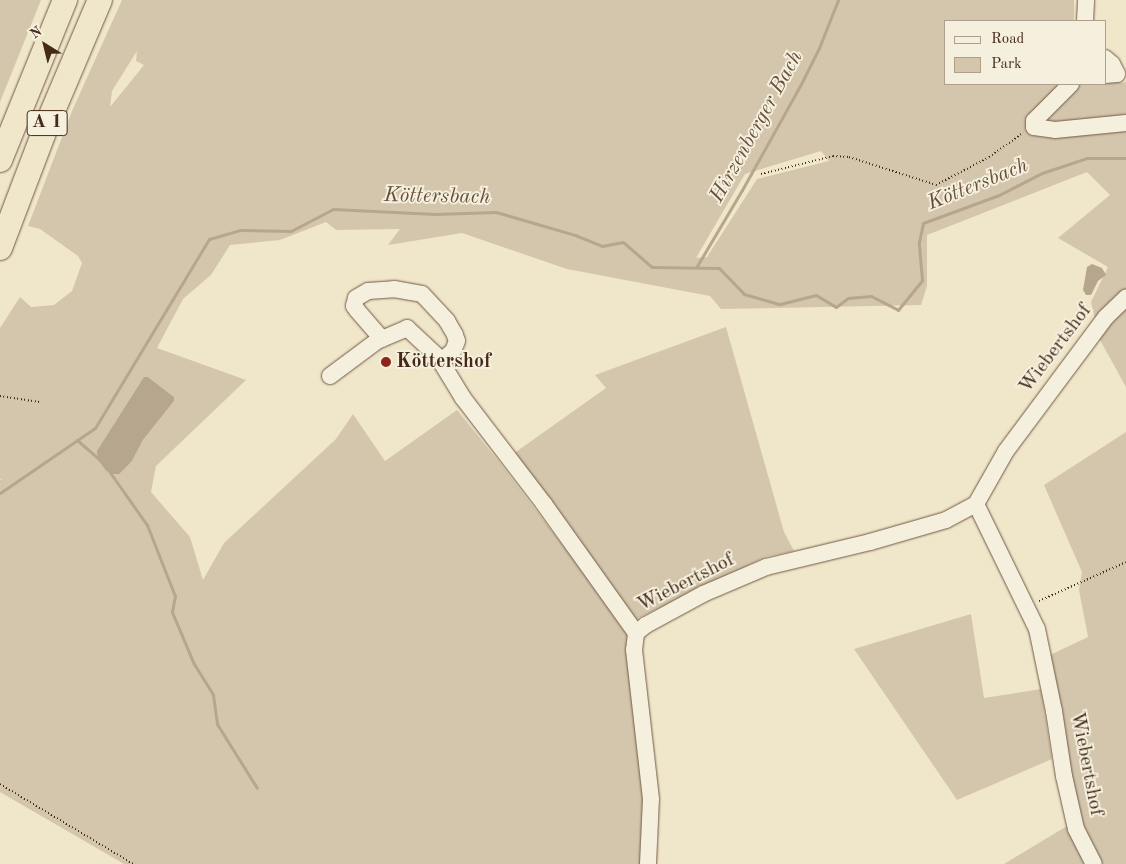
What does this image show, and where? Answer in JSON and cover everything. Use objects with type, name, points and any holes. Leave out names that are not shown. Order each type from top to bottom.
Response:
[{"type":"highway","name":"A 1","points":[[0,160],[66,0]]},
{"type":"highway","name":"A 1","points":[[0,248],[46,127],[100,0]]},
{"type":"street","points":[[1085,20],[1086,0]]},
{"type":"street","points":[[1106,59],[1112,64],[1118,74],[1106,75]]},
{"type":"street","points":[[1070,85],[1034,121],[1034,127],[1055,130],[1126,123]]},
{"type":"street","points":[[382,339],[354,306],[356,298],[368,291],[394,289],[422,294],[448,322],[455,335],[456,341],[453,351],[441,361]]},
{"type":"street","name":"Wiebertshof","points":[[648,864],[651,799],[634,650],[636,633],[646,625],[703,594],[766,567],[870,542],[936,523],[976,504],[1006,451],[1106,317],[1126,298]]},
{"type":"street","points":[[330,376],[382,339],[408,328],[441,361],[463,398],[544,504],[636,633]]},
{"type":"street","name":"Wiebertshof","points":[[976,504],[1037,629],[1064,776],[1076,829],[1094,864]]},
{"type":"path","points":[[761,174],[833,156],[849,157],[936,185],[989,157],[1034,127]]},
{"type":"path","points":[[0,396],[40,402]]},
{"type":"path","points":[[1026,607],[1126,562]]},
{"type":"path","points":[[0,784],[133,864]]},
{"type":"green space","points":[[0,0],[41,0],[0,102]]},
{"type":"green space","points":[[122,0],[1074,0],[1074,20],[944,20],[944,85],[1106,85],[1106,72],[1121,83],[1126,82],[1126,387],[1100,340],[1091,302],[1108,267],[1058,238],[1110,195],[1087,172],[927,235],[927,286],[921,305],[721,309],[710,296],[567,269],[462,233],[388,245],[400,229],[336,230],[326,222],[280,240],[230,245],[211,275],[183,299],[157,348],[246,380],[156,466],[151,492],[190,537],[203,580],[224,543],[336,439],[353,414],[385,461],[457,410],[500,463],[626,628],[644,800],[641,864],[124,864],[0,792],[0,480],[2,480],[0,479],[0,328],[20,297],[31,307],[54,305],[72,291],[82,263],[78,256],[40,229],[28,226],[72,111]],"holes":[[[137,51],[136,61],[144,65],[110,107],[112,91]],[[821,151],[829,161],[757,179],[707,257],[696,258],[745,174]],[[148,377],[174,397],[174,401],[143,440],[132,461],[113,474],[106,471],[98,460]]]},
{"type":"green space","points":[[726,327],[784,532],[794,551],[765,557],[634,620],[513,454],[606,388],[595,375]]},
{"type":"green space","points":[[1126,432],[1126,864],[1100,864],[1080,826],[1050,655],[1088,637],[1079,590],[1082,572],[1044,485]]},
{"type":"green space","points":[[971,614],[984,698],[1041,689],[1052,759],[957,800],[854,649]]},
{"type":"green space","points":[[1067,826],[1087,864],[1004,864]]},
{"type":"shaded area","points":[[1092,264],[1102,268],[1106,275],[1098,281],[1091,295],[1086,295],[1083,290],[1087,267]]},
{"type":"shaded area","points":[[144,377],[148,377],[174,397],[174,401],[143,440],[132,461],[119,474],[113,474],[106,471],[98,460],[97,451]]},
{"type":"waterway","name":"Hirzenberger Bach","points":[[697,266],[801,84],[819,48],[838,0]]},
{"type":"waterway","name":"Köttersbach","points":[[0,493],[95,428],[209,239],[240,230],[291,231],[333,209],[435,214],[496,212],[575,235],[602,246],[623,242],[652,267],[719,268],[744,294],[780,304],[816,295],[836,307],[848,298],[871,296],[898,310],[922,280],[919,242],[923,223],[999,195],[1042,173],[1087,158],[1126,158]]},
{"type":"waterway","points":[[77,440],[100,460]]},
{"type":"waterway","points":[[109,471],[147,525],[175,596],[172,612],[194,664],[213,695],[217,724],[257,788]]},
{"type":"place","name":"Köttershof","points":[[386,362]]}]
